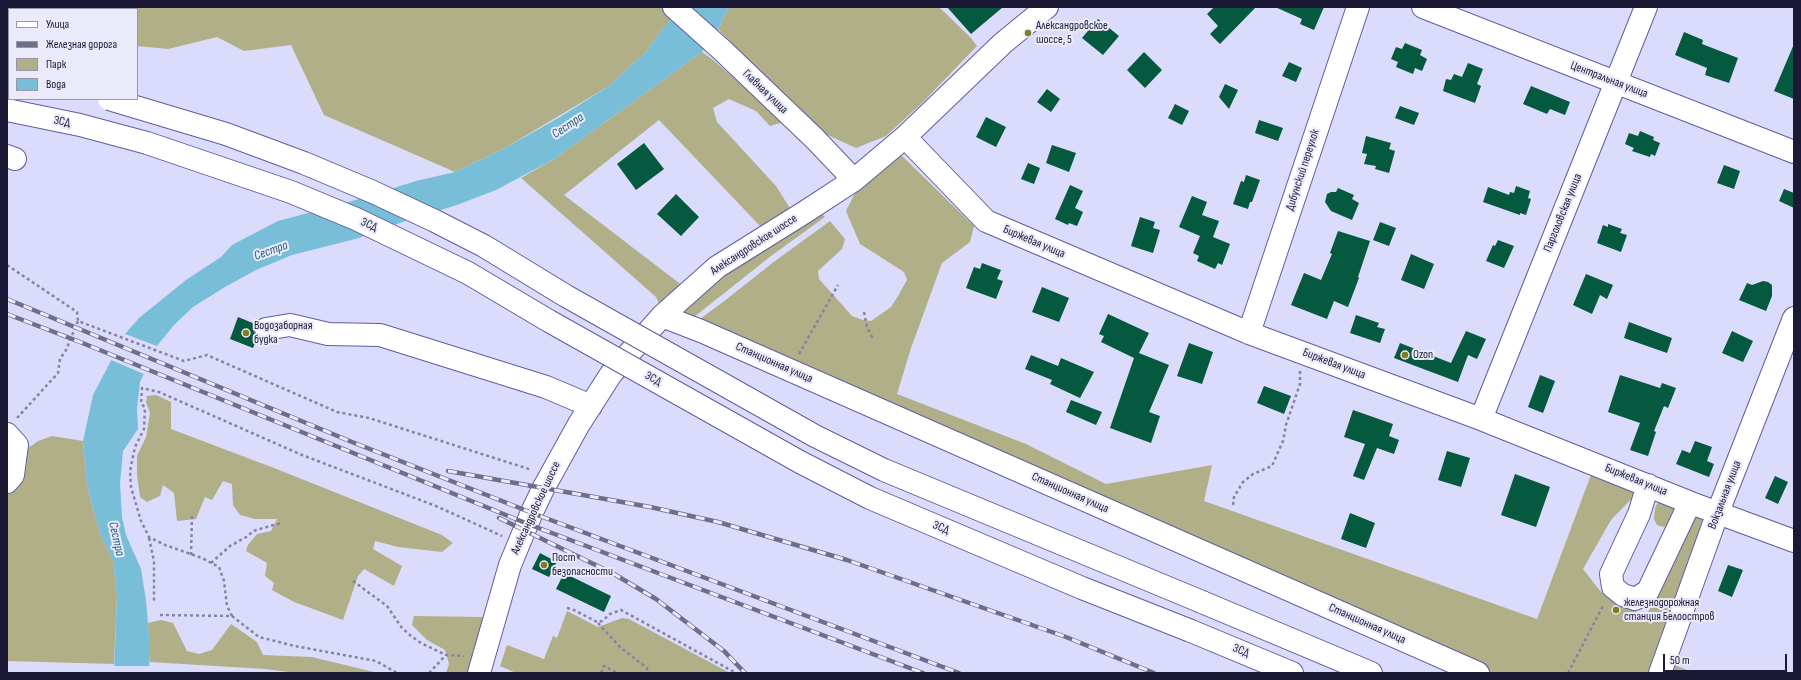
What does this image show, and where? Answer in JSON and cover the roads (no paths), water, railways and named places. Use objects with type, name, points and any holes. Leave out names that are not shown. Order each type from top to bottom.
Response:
[{"type":"main road","name":"Главная улица","points":[[674,7],[722,50],[815,139],[854,180]]},
{"type":"main road","name":"Александровское шоссе","points":[[480,667],[510,564],[550,476],[611,374],[662,316],[717,267],[811,209],[854,180],[905,137],[1003,43],[1047,7]]},
{"type":"main road","name":"Дибунский переулок","points":[[1249,333],[1358,7]]},
{"type":"main road","name":"Центральная улица","points":[[1423,7],[1794,152]]},
{"type":"main road","name":"Парголовская улица","points":[[1481,419],[1646,7]]},
{"type":"main road","points":[[112,100],[226,134],[304,163],[374,192],[484,246],[566,296],[822,439],[891,473],[1371,673]]},
{"type":"main road","name":"ЗСД","points":[[7,110],[80,125],[147,143],[291,192],[356,218],[468,273],[549,321],[800,462],[870,498],[1082,588],[1292,673]]},
{"type":"main road","name":"Биржевая улица","points":[[905,137],[986,221],[1249,333],[1481,419],[1691,503],[1794,541]]},
{"type":"main road","name":"Станционная улица","points":[[662,316],[789,369],[1478,673]]},
{"type":"main road","name":"Вокзальная улица","points":[[1660,673],[1718,512],[1794,318]]},
{"type":"main road","points":[[266,328],[290,325],[328,334],[380,335],[546,387],[591,406]]},
{"type":"main road","points":[[7,482],[13,475],[17,445],[11,427]]},
{"type":"main road","points":[[1648,485],[1639,514],[1611,574],[1613,587],[1623,595],[1635,599],[1648,591],[1691,503]]},
{"type":"water","name":"Сестра","points":[[682,7],[729,7],[718,29],[702,52],[554,159],[496,190],[457,205],[408,220],[359,238],[292,255],[256,270],[193,307],[174,325],[157,346],[140,382],[137,409],[138,429],[123,451],[120,483],[122,517],[126,535],[141,569],[146,600],[150,649],[149,673],[114,673],[117,596],[113,560],[100,534],[87,485],[83,441],[93,395],[125,334],[139,318],[186,280],[221,257],[232,245],[278,221],[349,202],[416,181],[455,172],[505,148],[560,117],[609,86],[646,52],[660,32]]},
{"type":"railway","points":[[7,299],[352,442],[540,516],[959,673]]},
{"type":"railway","points":[[7,314],[80,342],[528,524],[923,673]]},
{"type":"railway","points":[[448,471],[650,507],[718,522],[847,560],[1066,637],[1154,673]]},
{"type":"railway","points":[[499,518],[614,574],[656,599],[724,651],[745,673]]},
{"type":"place","name":"Александровское шоссе, 5","points":[[1028,33]]},
{"type":"place","name":"Водозаборная будка","points":[[246,333]]},
{"type":"place","name":"Ozon","points":[[1405,355]]},
{"type":"place","name":"Пост безопасности","points":[[544,565]]},
{"type":"place","name":"железнодорожная станция Белоостров","points":[[1616,610]]}]
